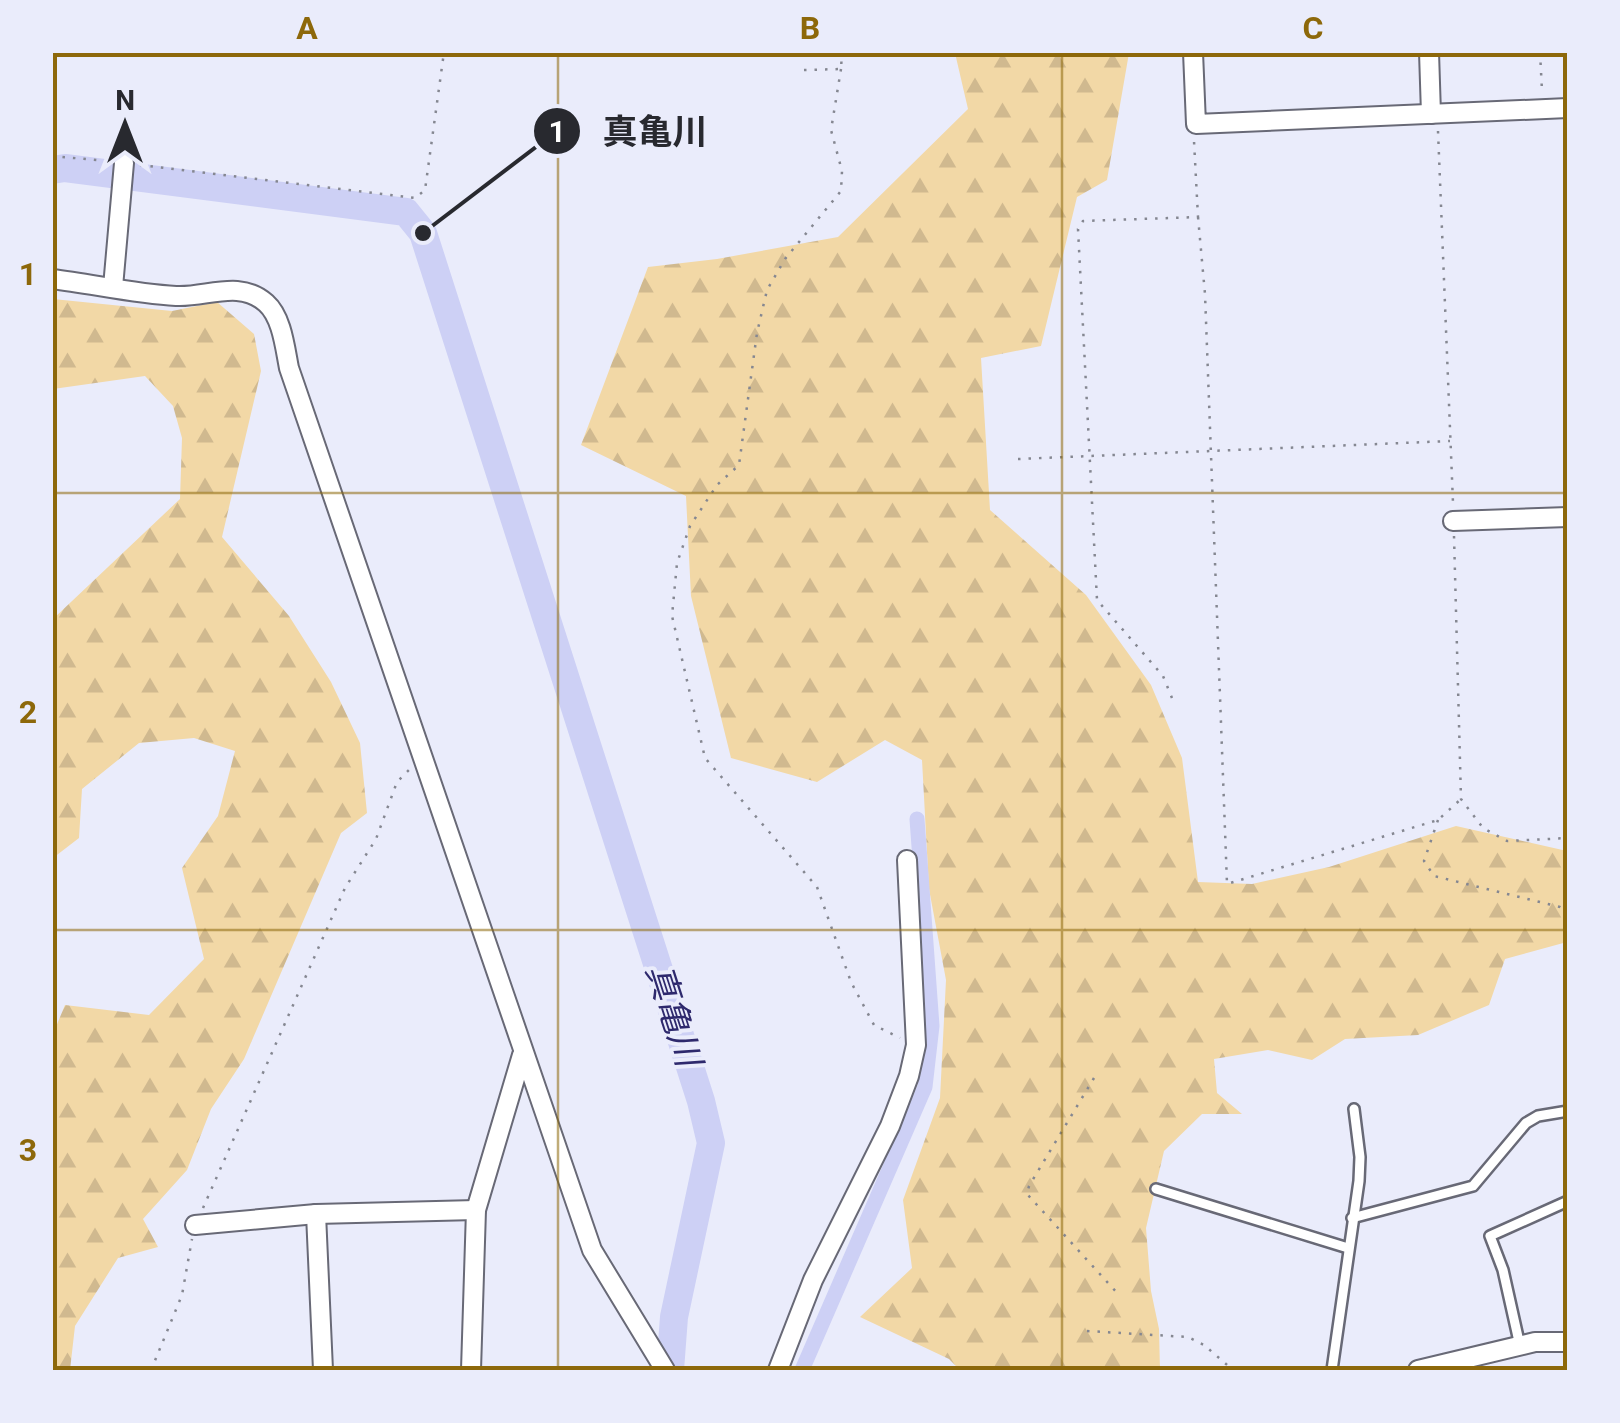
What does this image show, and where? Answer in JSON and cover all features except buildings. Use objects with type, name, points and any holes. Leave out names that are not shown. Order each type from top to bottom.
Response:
[{"type":"street","points":[[1193,52],[1196,124],[1568,108]]},
{"type":"street","points":[[1429,52],[1434,114]]},
{"type":"street","points":[[113,287],[124,163]]},
{"type":"street","points":[[52,279],[179,297],[220,290],[247,292],[273,310],[289,368],[522,1055],[592,1250],[663,1367]]},
{"type":"street","points":[[1453,522],[1568,517]]},
{"type":"street","points":[[778,1370],[813,1280],[890,1126],[909,1076],[916,1045],[907,860]]},
{"type":"street","points":[[471,1370],[476,1210],[522,1055]]},
{"type":"street","points":[[195,1225],[316,1214],[476,1210]]},
{"type":"street","points":[[316,1214],[323,1370]]},
{"type":"street","points":[[1418,1370],[1520,1346],[1568,1342]]},
{"type":"lane","points":[[1332,1370],[1360,1157],[1354,1109]]},
{"type":"lane","points":[[1352,1218],[1473,1186],[1526,1123],[1538,1116],[1568,1110]]},
{"type":"lane","points":[[1156,1190],[1348,1248]]},
{"type":"lane","points":[[1520,1346],[1503,1270],[1490,1236],[1568,1201]]},
{"type":"path","points":[[52,156],[415,198],[425,190],[444,52]]},
{"type":"path","points":[[842,52],[831,130],[842,171],[841,190],[785,258],[767,290],[757,333],[739,465],[717,485],[690,526],[677,564],[672,616],[705,758],[818,887],[851,982],[874,1026],[916,1045]]},
{"type":"path","points":[[1540,52],[1544,109]]},
{"type":"path","points":[[804,70],[841,69]]},
{"type":"path","points":[[1434,114],[1450,441],[1460,799],[1484,828],[1507,841],[1568,838]]},
{"type":"path","points":[[1196,124],[1227,884],[1438,820],[1460,799]]},
{"type":"path","points":[[1172,698],[1163,676],[1097,600],[1078,228],[1083,221],[1198,217]]},
{"type":"path","points":[[1018,460],[1450,441]]},
{"type":"path","points":[[157,1370],[154,1363],[182,1295],[195,1225],[345,888],[376,839],[397,782],[422,756]]},
{"type":"path","points":[[1438,820],[1424,861],[1434,876],[1568,912]]},
{"type":"path","points":[[1094,1078],[1028,1186],[1027,1194],[1119,1295]]},
{"type":"path","points":[[1087,1331],[1188,1337],[1204,1345],[1232,1370]]},
{"type":"green space","points":[[955,53],[1129,53],[1107,180],[1077,197],[1041,346],[981,358],[990,510],[1086,595],[1151,685],[1182,758],[1198,882],[1252,884],[1329,867],[1456,826],[1567,851],[1567,942],[1505,959],[1489,1005],[1418,1035],[1345,1039],[1312,1060],[1268,1050],[1214,1059],[1217,1093],[1242,1114],[1202,1114],[1164,1151],[1146,1228],[1151,1291],[1159,1329],[1160,1370],[960,1370],[949,1359],[860,1317],[912,1268],[903,1200],[940,1098],[946,980],[929,889],[922,760],[885,740],[817,782],[731,758],[691,596],[686,496],[581,445],[648,267],[838,237],[968,109]]},
{"type":"green space","points":[[53,299],[172,311],[217,302],[254,334],[261,371],[222,537],[289,616],[331,682],[360,743],[367,813],[341,833],[244,1059],[211,1109],[187,1170],[143,1219],[158,1247],[118,1258],[75,1326],[70,1370],[53,1370],[53,1034],[65,1005],[149,1015],[204,959],[182,868],[218,816],[235,751],[194,738],[139,743],[82,789],[79,838],[53,858],[53,619],[180,499],[182,438],[173,406],[145,376],[53,389]]},
{"type":"waterway","name":"真亀川","points":[[52,170],[65,168],[406,212],[423,233],[701,1101],[711,1143],[674,1317],[670,1370]]},
{"type":"waterway","points":[[802,1370],[925,1087],[932,1026],[917,819]]},
{"type":"place","name":"真亀川","points":[[423,233]]}]
